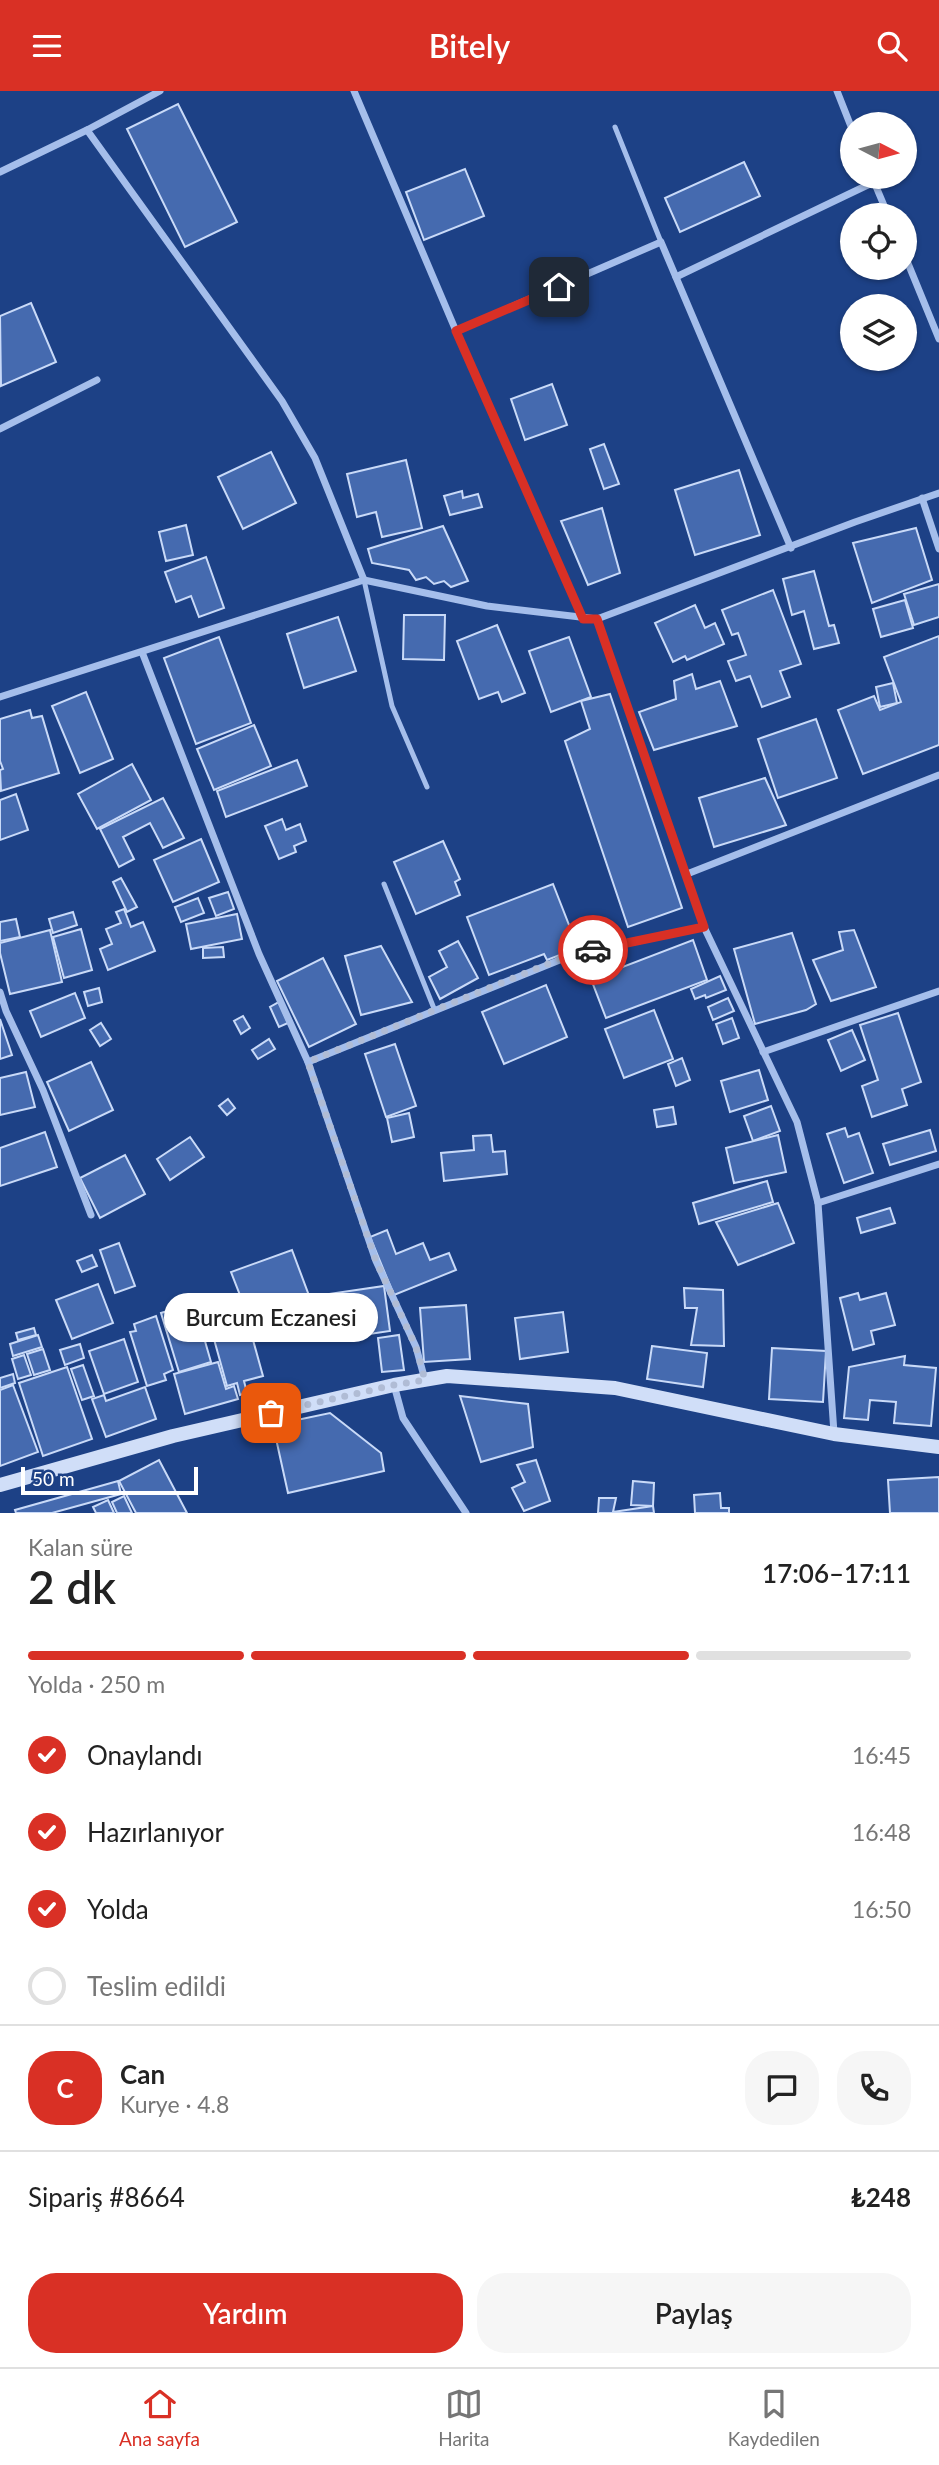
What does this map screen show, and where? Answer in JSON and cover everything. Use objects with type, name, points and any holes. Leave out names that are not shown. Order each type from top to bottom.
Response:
[{"type":"street","points":[[0,172],[160,91]]},
{"type":"street","points":[[354,91],[583,619]]},
{"type":"street","points":[[836,91],[845,112]]},
{"type":"street","points":[[87,130],[282,401],[315,458],[364,580]]},
{"type":"street","points":[[676,277],[853,189]]},
{"type":"street","points":[[456,331],[661,242],[791,548]]},
{"type":"street","points":[[915,280],[939,339]]},
{"type":"street","points":[[0,429],[97,380]]},
{"type":"street","points":[[0,697],[364,580],[487,606],[597,619],[939,493]]},
{"type":"street","points":[[922,498],[939,549]]},
{"type":"street","points":[[597,619],[704,927],[797,1122],[818,1203],[834,1434]]},
{"type":"street","points":[[142,652],[259,954],[308,1062],[376,1261],[416,1347],[425,1380]]},
{"type":"street","points":[[687,874],[939,775]]},
{"type":"street","points":[[308,1062],[572,954],[704,927]]},
{"type":"street","points":[[762,1052],[939,991]]},
{"type":"street","points":[[0,992],[6,1011],[43,1090],[91,1215]]},
{"type":"street","points":[[818,1203],[939,1164]]},
{"type":"street","points":[[0,1485],[173,1436],[394,1385],[447,1377],[615,1388],[834,1434],[939,1447]]},
{"type":"street","points":[[394,1385],[403,1418],[466,1513]]},
{"type":"lane","points":[[615,127],[661,242]]},
{"type":"lane","points":[[364,580],[392,706],[426,787]]},
{"type":"lane","points":[[384,884],[435,1011]]},
{"type":"building","points":[[178,104],[237,222],[185,247],[127,129]]},
{"type":"building","points":[[744,162],[760,196],[680,232],[665,198]]},
{"type":"building","points":[[465,169],[484,216],[424,240],[406,192]]},
{"type":"building","points":[[31,303],[56,362],[1,386],[0,316]]},
{"type":"building","points":[[552,384],[567,425],[525,440],[511,399]]},
{"type":"building","points":[[604,444],[619,484],[604,489],[590,449]]},
{"type":"building","points":[[271,452],[296,503],[243,529],[218,477]]},
{"type":"building","points":[[406,460],[422,528],[382,537],[376,512],[357,517],[347,474]]},
{"type":"building","points":[[739,470],[760,535],[695,555],[675,490]]},
{"type":"building","points":[[462,491],[463,498],[478,494],[482,507],[450,515],[444,496]]},
{"type":"building","points":[[602,508],[620,573],[588,585],[561,521]]},
{"type":"building","points":[[186,525],[193,555],[166,561],[159,532]]},
{"type":"building","points":[[443,526],[468,581],[451,587],[444,581],[434,584],[426,577],[416,580],[409,570],[372,563],[368,549]]},
{"type":"building","points":[[916,528],[932,580],[872,603],[853,543]]},
{"type":"building","points":[[206,557],[224,608],[199,617],[191,596],[176,602],[165,572]]},
{"type":"building","points":[[814,571],[829,626],[834,625],[839,643],[814,649],[804,611],[792,615],[783,579]]},
{"type":"building","points":[[939,584],[939,617],[914,625],[904,594]]},
{"type":"building","points":[[773,590],[801,664],[780,671],[790,697],[762,707],[750,676],[736,681],[728,661],[746,655],[738,633],[732,635],[722,610]]},
{"type":"building","points":[[905,600],[913,628],[881,637],[873,609]]},
{"type":"building","points":[[695,605],[705,628],[715,623],[724,644],[687,660],[685,656],[673,662],[655,623]]},
{"type":"building","points":[[404,615],[445,615],[444,660],[403,659]]},
{"type":"building","points":[[338,617],[356,671],[304,688],[287,634]]},
{"type":"building","points":[[497,625],[525,693],[502,702],[498,692],[479,699],[457,641]]},
{"type":"building","points":[[939,636],[939,745],[863,774],[838,710],[874,696],[880,710],[901,702],[884,657]]},
{"type":"building","points":[[219,637],[251,723],[196,744],[164,658]]},
{"type":"building","points":[[569,637],[591,697],[551,712],[529,651]]},
{"type":"building","points":[[692,674],[696,689],[720,681],[737,726],[654,750],[639,712],[676,699],[674,681]]},
{"type":"building","points":[[893,683],[897,703],[880,707],[876,687]]},
{"type":"building","points":[[86,692],[113,759],[80,773],[52,706]]},
{"type":"building","points":[[610,694],[682,908],[628,927],[565,741],[590,729],[581,701]]},
{"type":"building","points":[[30,710],[32,718],[42,716],[59,773],[1,791],[0,770],[3,769],[0,761],[0,719]]},
{"type":"building","points":[[816,719],[837,778],[778,798],[758,739]]},
{"type":"building","points":[[254,725],[271,766],[214,790],[197,749]]},
{"type":"building","points":[[297,760],[307,786],[226,817],[217,791]]},
{"type":"building","points":[[132,764],[151,800],[97,829],[78,794]]},
{"type":"building","points":[[765,778],[786,825],[714,847],[699,798]]},
{"type":"building","points":[[16,794],[28,830],[0,840],[0,800]]},
{"type":"building","points":[[163,798],[184,838],[163,848],[150,823],[123,837],[134,859],[119,867],[100,829]]},
{"type":"building","points":[[282,819],[286,830],[300,824],[306,841],[294,846],[296,852],[279,859],[265,826]]},
{"type":"building","points":[[201,839],[219,882],[173,902],[154,860]]},
{"type":"building","points":[[443,841],[460,879],[455,882],[460,895],[416,914],[394,862]]},
{"type":"building","points":[[121,878],[137,907],[127,912],[113,882]]},
{"type":"building","points":[[553,884],[578,948],[547,960],[544,954],[489,975],[467,917]]},
{"type":"building","points":[[228,892],[234,909],[216,916],[209,898]]},
{"type":"building","points":[[198,898],[204,913],[181,922],[175,907]]},
{"type":"building","points":[[124,909],[131,927],[143,922],[155,951],[108,970],[100,949],[112,944],[106,929],[121,923],[116,912]]},
{"type":"building","points":[[73,912],[77,925],[53,933],[49,919]]},
{"type":"building","points":[[237,914],[242,939],[191,949],[186,924]]},
{"type":"building","points":[[16,919],[20,937],[0,941],[0,922]]},
{"type":"building","points":[[81,929],[92,970],[64,978],[53,937]]},
{"type":"building","points":[[50,930],[62,982],[10,994],[0,943]]},
{"type":"building","points":[[854,930],[876,987],[831,1001],[813,960],[843,950],[839,932]]},
{"type":"building","points":[[792,933],[816,1004],[806,1010],[755,1024],[734,949]]},
{"type":"building","points":[[693,940],[707,980],[606,1018],[591,979]]},
{"type":"building","points":[[458,941],[478,978],[440,999],[429,977],[447,967],[439,951]]},
{"type":"building","points":[[381,946],[412,1002],[361,1015],[345,956]]},
{"type":"building","points":[[223,947],[224,957],[203,958],[203,948]]},
{"type":"building","points":[[323,958],[356,1024],[309,1047],[277,981]]},
{"type":"building","points":[[720,976],[726,990],[706,998],[705,995],[695,999],[691,989]]},
{"type":"building","points":[[546,985],[567,1037],[504,1064],[482,1012]]},
{"type":"building","points":[[99,988],[102,1002],[88,1006],[84,992]]},
{"type":"building","points":[[75,993],[85,1018],[41,1037],[30,1011]]},
{"type":"building","points":[[728,998],[734,1011],[713,1020],[708,1007]]},
{"type":"building","points":[[279,1002],[288,1023],[279,1027],[270,1007]]},
{"type":"building","points":[[654,1010],[673,1059],[624,1078],[605,1029]]},
{"type":"building","points":[[898,1013],[921,1082],[902,1089],[907,1105],[872,1117],[862,1086],[878,1080],[860,1025]]},
{"type":"building","points":[[243,1016],[250,1028],[241,1034],[234,1021]]},
{"type":"building","points":[[732,1018],[739,1038],[723,1044],[716,1024]]},
{"type":"building","points":[[0,1019],[12,1055],[0,1059]]},
{"type":"building","points":[[101,1023],[111,1039],[100,1046],[90,1030]]},
{"type":"building","points":[[852,1030],[865,1060],[841,1071],[828,1040]]},
{"type":"building","points":[[269,1039],[275,1049],[258,1059],[252,1050]]},
{"type":"building","points":[[395,1044],[416,1106],[386,1117],[365,1054]]},
{"type":"building","points":[[682,1058],[690,1080],[676,1086],[668,1064]]},
{"type":"building","points":[[91,1062],[113,1110],[69,1131],[47,1082]]},
{"type":"building","points":[[759,1070],[768,1100],[730,1112],[721,1081]]},
{"type":"building","points":[[26,1072],[35,1107],[0,1115],[0,1078]]},
{"type":"building","points":[[228,1099],[235,1108],[227,1115],[219,1106]]},
{"type":"building","points":[[771,1106],[780,1131],[753,1141],[744,1116]]},
{"type":"building","points":[[673,1107],[676,1124],[657,1127],[654,1110]]},
{"type":"building","points":[[409,1113],[414,1137],[392,1142],[387,1118]]},
{"type":"building","points":[[845,1128],[848,1137],[859,1133],[873,1173],[844,1183],[827,1134]]},
{"type":"building","points":[[930,1130],[936,1151],[890,1165],[883,1144]]},
{"type":"building","points":[[45,1132],[57,1167],[0,1186],[0,1148]]},
{"type":"building","points":[[491,1135],[493,1152],[505,1151],[507,1174],[444,1181],[441,1153],[474,1150],[473,1136]]},
{"type":"building","points":[[778,1135],[786,1172],[734,1183],[726,1148]]},
{"type":"building","points":[[190,1137],[204,1157],[170,1180],[157,1159]]},
{"type":"building","points":[[125,1155],[145,1194],[100,1218],[80,1178]]},
{"type":"building","points":[[767,1181],[773,1202],[699,1224],[693,1203]]},
{"type":"building","points":[[778,1203],[794,1243],[738,1265],[716,1222]]},
{"type":"building","points":[[890,1208],[895,1223],[861,1233],[857,1218]]},
{"type":"building","points":[[387,1230],[396,1254],[423,1243],[430,1260],[449,1253],[456,1270],[394,1295],[370,1237]]},
{"type":"building","points":[[119,1243],[135,1286],[115,1293],[100,1250]]},
{"type":"building","points":[[292,1250],[314,1309],[254,1331],[231,1272]]},
{"type":"building","points":[[92,1255],[97,1266],[82,1272],[77,1261]]},
{"type":"building","points":[[98,1284],[113,1323],[72,1339],[56,1300]]},
{"type":"building","points":[[384,1286],[390,1331],[328,1340],[327,1332],[298,1336],[296,1322],[318,1319],[315,1296]]},
{"type":"building","points":[[684,1288],[723,1290],[724,1346],[691,1345],[697,1308],[685,1308]]},
{"type":"building","points":[[858,1293],[860,1300],[886,1293],[895,1325],[871,1331],[874,1344],[853,1350],[840,1298]]},
{"type":"building","points":[[194,1303],[211,1362],[179,1372],[161,1313]]},
{"type":"building","points":[[466,1305],[470,1359],[424,1362],[420,1308]]},
{"type":"building","points":[[563,1312],[568,1352],[520,1359],[515,1318]]},
{"type":"building","points":[[156,1316],[173,1370],[164,1374],[166,1380],[147,1386],[130,1332],[136,1331],[134,1324]]},
{"type":"building","points":[[248,1322],[263,1376],[244,1381],[247,1393],[240,1395],[237,1383],[227,1386],[212,1332]]},
{"type":"building","points":[[34,1328],[36,1335],[18,1340],[16,1333]]},
{"type":"building","points":[[38,1335],[42,1347],[13,1356],[10,1344]]},
{"type":"building","points":[[399,1335],[404,1370],[382,1372],[378,1338]]},
{"type":"building","points":[[124,1339],[138,1382],[104,1394],[89,1351]]},
{"type":"building","points":[[80,1344],[84,1358],[65,1365],[60,1350]]},
{"type":"building","points":[[652,1346],[707,1353],[703,1387],[647,1379]]},
{"type":"building","points":[[772,1348],[826,1351],[823,1402],[769,1399]]},
{"type":"building","points":[[43,1349],[50,1370],[34,1375],[27,1354]]},
{"type":"building","points":[[24,1355],[31,1375],[18,1379],[12,1359]]},
{"type":"building","points":[[905,1356],[904,1365],[936,1368],[931,1426],[894,1423],[896,1402],[870,1400],[868,1420],[844,1418],[849,1367]]},
{"type":"building","points":[[218,1362],[226,1389],[234,1386],[238,1399],[185,1414],[174,1374]]},
{"type":"building","points":[[83,1365],[94,1396],[82,1400],[71,1369]]},
{"type":"building","points":[[67,1367],[92,1439],[43,1456],[19,1383]]},
{"type":"building","points":[[13,1374],[15,1383],[0,1388],[0,1378]]},
{"type":"building","points":[[13,1385],[38,1452],[0,1466],[0,1390]]},
{"type":"building","points":[[145,1387],[156,1419],[106,1437],[92,1399],[104,1395],[106,1401]]},
{"type":"building","points":[[460,1396],[528,1404],[533,1447],[481,1462]]},
{"type":"building","points":[[330,1413],[381,1453],[384,1471],[288,1493],[273,1425]]},
{"type":"building","points":[[159,1460],[187,1513],[136,1513],[119,1481]]},
{"type":"building","points":[[536,1460],[550,1501],[524,1511],[512,1488],[525,1482],[517,1465]]},
{"type":"building","points":[[939,1477],[939,1513],[890,1513],[888,1480]]},
{"type":"building","points":[[118,1481],[121,1494],[52,1513],[16,1513],[15,1510]]},
{"type":"building","points":[[633,1481],[654,1483],[653,1506],[631,1505]]},
{"type":"building","points":[[720,1493],[721,1508],[729,1508],[729,1513],[695,1513],[694,1495]]},
{"type":"building","points":[[124,1496],[132,1513],[117,1513],[112,1502]]},
{"type":"building","points":[[599,1498],[616,1498],[613,1512],[653,1506],[654,1513],[598,1513]]},
{"type":"building","points":[[108,1500],[114,1513],[96,1513],[93,1507]]},
{"type":"way so far","points":[[271,1413],[425,1380],[406,1322],[376,1261],[308,1062],[572,954],[593,950]]},
{"type":"place","name":"Burcum Eczanesi","points":[[271,1413]]},
{"type":"route","points":[[559,287],[456,331],[583,619],[597,619],[704,927],[593,950]]}]
